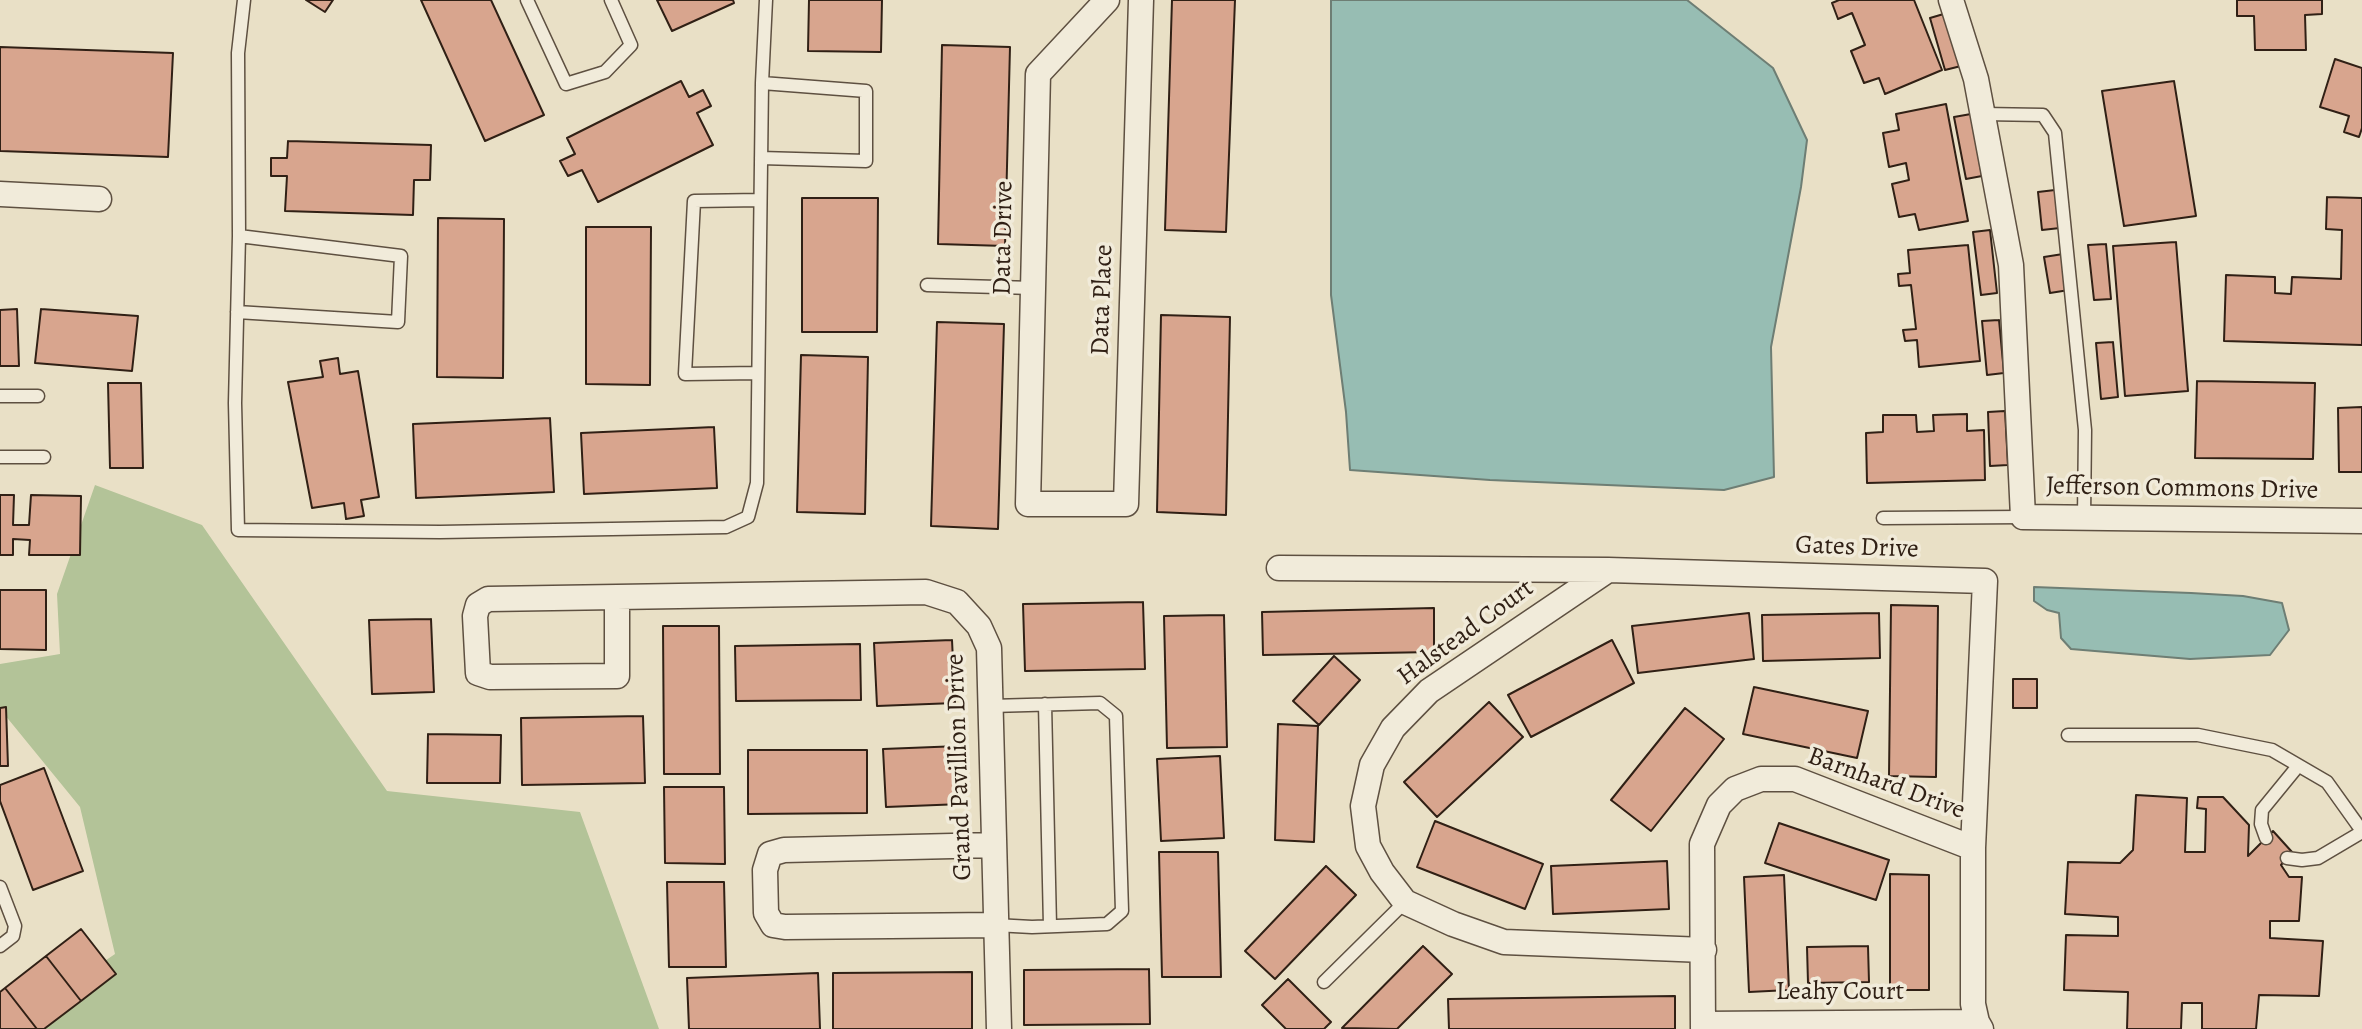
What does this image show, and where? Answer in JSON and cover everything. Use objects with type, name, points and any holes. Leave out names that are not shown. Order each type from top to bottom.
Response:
[{"type":"street","name":"Data Drive","points":[[1028,504],[1038,74],[1107,0]]},
{"type":"street","name":"Data Place","points":[[1028,504],[1126,504],[1141,0]]},
{"type":"street","name":"Jefferson Commons Drive","points":[[1951,0],[1976,79],[2011,265],[2023,517],[2362,521]]},
{"type":"street","points":[[0,194],[99,199]]},
{"type":"street","name":"Gates Drive","points":[[1279,568],[1608,570],[1985,581],[1973,848],[1973,1004],[1979,1026]]},
{"type":"street","name":"Halstead Court","points":[[1608,570],[1429,691],[1393,728],[1372,765],[1363,806],[1368,846],[1382,872],[1405,901],[1453,924],[1504,942],[1704,950]]},
{"type":"street","name":"Grand Pavillion Drive","points":[[617,597],[617,676],[489,677],[478,673],[475,616],[478,605],[488,599],[926,592],[957,602],[979,626],[989,648],[999,1029]]},
{"type":"street","name":"Barnhard Drive","points":[[1703,1027],[1702,844],[1719,805],[1735,789],[1761,779],[1795,779],[1973,848]]},
{"type":"street","points":[[994,845],[784,850],[770,854],[765,870],[766,913],[773,925],[995,925]]},
{"type":"street","name":"Leahy Court","points":[[1703,1027],[1979,1026]]},
{"type":"lane","points":[[244,0],[238,54],[239,236],[235,403],[238,530],[440,532],[726,527],[748,517],[757,484],[765,0]]},
{"type":"lane","points":[[527,0],[566,84],[606,72],[631,45],[611,0]]},
{"type":"lane","points":[[761,158],[866,161],[866,91],[762,83]]},
{"type":"lane","points":[[1983,114],[2043,115],[2055,133],[2085,430],[2084,518]]},
{"type":"lane","points":[[758,373],[685,374],[694,201],[760,200]]},
{"type":"lane","points":[[237,312],[398,322],[401,256],[239,236]]},
{"type":"lane","points":[[927,285],[1033,288]]},
{"type":"lane","points":[[0,396],[38,396]]},
{"type":"lane","points":[[0,457],[44,457]]},
{"type":"lane","points":[[1883,518],[2023,517]]},
{"type":"lane","points":[[990,706],[1100,703],[1116,716],[1122,911],[1107,924],[995,925]]},
{"type":"lane","points":[[1045,704],[1050,926]]},
{"type":"lane","points":[[2068,735],[2198,735],[2272,750],[2327,782],[2362,831],[2318,858],[2287,858]]},
{"type":"lane","points":[[2266,838],[2261,824],[2262,810],[2298,766]]},
{"type":"lane","points":[[0,887],[15,926],[13,936],[0,946]]},
{"type":"lane","points":[[1324,982],[1405,901]]},
{"type":"green space","points":[[95,485],[202,525],[387,791],[580,812],[659,1029],[5,1029],[115,954],[80,807],[0,709],[0,664],[60,654],[57,594]]},
{"type":"water","points":[[1331,0],[1687,0],[1773,68],[1807,140],[1801,187],[1771,347],[1774,477],[1724,490],[1490,480],[1350,470],[1346,412],[1331,295]]},
{"type":"water","points":[[2034,587],[2243,596],[2282,603],[2289,630],[2270,655],[2190,659],[2071,649],[2061,638],[2059,613],[2047,610],[2034,601]]},
{"type":"building","points":[[306,0],[333,0],[325,12]]},
{"type":"building","points":[[421,0],[491,0],[544,115],[485,141]]},
{"type":"building","points":[[657,0],[733,0],[734,3],[672,31]]},
{"type":"building","points":[[809,0],[882,0],[881,52],[808,51]]},
{"type":"building","points":[[1172,0],[1235,0],[1226,232],[1165,230]]},
{"type":"building","points":[[1839,0],[1914,0],[1942,70],[1885,94],[1879,78],[1864,83],[1851,51],[1865,45],[1852,13],[1838,19],[1832,3]]},
{"type":"building","points":[[2237,0],[2322,0],[2322,14],[2305,15],[2306,50],[2255,50],[2254,16],[2237,16]]},
{"type":"building","points":[[1947,13],[1961,66],[1945,70],[1930,18]]},
{"type":"building","points":[[942,45],[1010,47],[1005,246],[938,244]]},
{"type":"building","points":[[0,47],[173,53],[168,157],[0,151]]},
{"type":"building","points":[[2335,59],[2362,68],[2362,128],[2359,137],[2344,132],[2349,116],[2320,107]]},
{"type":"building","points":[[681,81],[689,97],[703,90],[711,106],[697,113],[713,145],[598,202],[582,170],[568,176],[560,161],[575,154],[567,138]]},
{"type":"building","points":[[2174,81],[2196,216],[2124,226],[2102,91]]},
{"type":"building","points":[[1946,104],[1968,221],[1919,230],[1915,214],[1899,217],[1892,184],[1909,180],[1906,163],[1889,167],[1883,133],[1899,130],[1896,114]]},
{"type":"building","points":[[1971,114],[1982,176],[1966,179],[1954,117]]},
{"type":"building","points":[[288,141],[431,145],[430,180],[414,180],[413,215],[285,211],[287,176],[271,176],[271,158],[287,158]]},
{"type":"building","points":[[2055,190],[2060,228],[2042,230],[2038,192]]},
{"type":"building","points":[[2327,197],[2362,198],[2362,345],[2224,341],[2226,275],[2275,277],[2275,293],[2291,294],[2292,277],[2341,279],[2342,230],[2326,229]]},
{"type":"building","points":[[802,198],[878,198],[877,332],[802,332]]},
{"type":"building","points":[[438,218],[504,219],[503,378],[437,377]]},
{"type":"building","points":[[586,227],[651,227],[650,385],[586,384]]},
{"type":"building","points":[[1990,230],[1997,293],[1981,295],[1973,232]]},
{"type":"building","points":[[2176,242],[2188,391],[2125,396],[2113,246]]},
{"type":"building","points":[[2106,244],[2111,299],[2094,300],[2088,245]]},
{"type":"building","points":[[1968,245],[1980,361],[1919,367],[1917,340],[1905,341],[1903,330],[1916,329],[1911,285],[1899,286],[1898,274],[1910,273],[1908,250]]},
{"type":"building","points":[[2063,254],[2069,290],[2050,293],[2044,257]]},
{"type":"building","points":[[17,309],[19,366],[0,366],[0,310]]},
{"type":"building","points":[[41,309],[138,316],[132,371],[35,363]]},
{"type":"building","points":[[1161,315],[1230,317],[1226,515],[1157,512]]},
{"type":"building","points":[[1999,320],[2004,373],[1987,375],[1982,321]]},
{"type":"building","points":[[937,322],[1004,324],[998,529],[931,526]]},
{"type":"building","points":[[2113,342],[2118,397],[2101,399],[2096,343]]},
{"type":"building","points":[[801,355],[868,357],[865,514],[797,512]]},
{"type":"building","points":[[338,358],[340,374],[358,371],[379,497],[361,500],[364,516],[346,519],[344,503],[312,508],[288,382],[323,377],[320,361]]},
{"type":"building","points":[[2197,381],[2315,383],[2313,459],[2195,458]]},
{"type":"building","points":[[108,383],[141,383],[143,468],[110,468]]},
{"type":"building","points":[[2362,407],[2362,472],[2339,472],[2338,408]]},
{"type":"building","points":[[2005,411],[2008,465],[1990,466],[1988,412]]},
{"type":"building","points":[[1967,414],[1967,431],[1984,430],[1985,480],[1867,483],[1866,433],[1883,432],[1883,415],[1916,415],[1917,432],[1934,431],[1933,415]]},
{"type":"building","points":[[550,418],[554,492],[416,498],[413,424]]},
{"type":"building","points":[[714,427],[717,488],[584,494],[581,433]]},
{"type":"building","points":[[0,495],[14,495],[13,525],[29,525],[31,495],[81,496],[80,555],[29,555],[30,540],[13,539],[13,555],[0,555]]},
{"type":"building","points":[[0,590],[46,590],[46,650],[0,649]]},
{"type":"building","points":[[1143,602],[1145,669],[1025,671],[1023,604]]},
{"type":"building","points":[[1891,605],[1938,606],[1936,777],[1889,776]]},
{"type":"building","points":[[1434,608],[1434,652],[1263,655],[1262,612]]},
{"type":"building","points":[[1749,613],[1754,659],[1638,673],[1632,626]]},
{"type":"building","points":[[1879,613],[1880,658],[1763,661],[1762,615]]},
{"type":"building","points":[[1224,615],[1227,747],[1167,748],[1164,616]]},
{"type":"building","points":[[431,619],[434,692],[372,694],[369,620]]},
{"type":"building","points":[[663,626],[719,626],[720,774],[664,774]]},
{"type":"building","points":[[952,640],[955,703],[877,706],[874,643]]},
{"type":"building","points":[[1612,640],[1634,683],[1531,737],[1508,695]]},
{"type":"building","points":[[860,644],[861,700],[736,701],[735,646]]},
{"type":"building","points":[[1334,656],[1360,680],[1319,725],[1293,701]]},
{"type":"building","points":[[2013,679],[2037,679],[2037,708],[2013,708]]},
{"type":"building","points":[[1754,687],[1868,711],[1857,758],[1743,734]]},
{"type":"building","points":[[1489,702],[1523,737],[1437,817],[1404,782]]},
{"type":"building","points":[[6,707],[8,766],[0,766],[0,708]]},
{"type":"building","points":[[1685,708],[1724,739],[1651,831],[1611,800]]},
{"type":"building","points":[[643,716],[645,783],[522,785],[521,718]]},
{"type":"building","points":[[1278,724],[1318,726],[1314,842],[1275,840]]},
{"type":"building","points":[[428,734],[501,735],[500,783],[427,783]]},
{"type":"building","points":[[960,746],[962,804],[886,807],[883,749]]},
{"type":"building","points":[[748,750],[867,750],[867,813],[748,814]]},
{"type":"building","points":[[1220,756],[1224,838],[1161,841],[1157,759]]},
{"type":"building","points":[[44,768],[83,871],[33,890],[0,801],[0,785]]},
{"type":"building","points":[[664,787],[724,787],[725,864],[665,863]]},
{"type":"building","points":[[2136,795],[2187,798],[2185,852],[2205,852],[2206,809],[2197,808],[2198,797],[2223,797],[2249,825],[2248,856],[2273,831],[2292,852],[2281,865],[2289,877],[2302,877],[2299,921],[2270,921],[2270,938],[2323,941],[2319,996],[2259,995],[2256,1029],[2202,1029],[2202,1003],[2182,1003],[2181,1029],[2127,1029],[2128,992],[2064,990],[2066,935],[2118,936],[2118,917],[2065,914],[2068,862],[2120,863],[2133,850]]},
{"type":"building","points":[[1435,821],[1543,864],[1525,909],[1417,867]]},
{"type":"building","points":[[1779,823],[1889,860],[1876,900],[1765,863]]},
{"type":"building","points":[[1159,852],[1218,852],[1221,977],[1162,977]]},
{"type":"building","points":[[1667,861],[1669,909],[1553,914],[1551,866]]},
{"type":"building","points":[[1326,866],[1356,895],[1275,979],[1245,951]]},
{"type":"building","points":[[1890,874],[1929,875],[1929,990],[1890,990]]},
{"type":"building","points":[[1784,875],[1789,990],[1749,992],[1744,877]]},
{"type":"building","points":[[667,882],[724,882],[726,967],[669,967]]},
{"type":"building","points":[[81,929],[116,974],[81,1001],[46,956]]},
{"type":"building","points":[[1423,946],[1452,974],[1397,1029],[1342,1028]]},
{"type":"building","points":[[1868,946],[1869,982],[1808,983],[1807,947]]},
{"type":"building","points":[[46,956],[81,1001],[44,1029],[37,1029],[5,988]]},
{"type":"building","points":[[1149,969],[1150,1024],[1024,1025],[1024,970]]},
{"type":"building","points":[[972,972],[972,1029],[833,1029],[833,973]]},
{"type":"building","points":[[818,973],[820,1029],[689,1029],[687,978]]},
{"type":"building","points":[[1288,979],[1331,1022],[1324,1029],[1286,1029],[1262,1005]]},
{"type":"building","points":[[5,988],[37,1029],[0,1029],[0,992]]},
{"type":"building","points":[[1675,996],[1675,1029],[1449,1029],[1448,999]]}]
